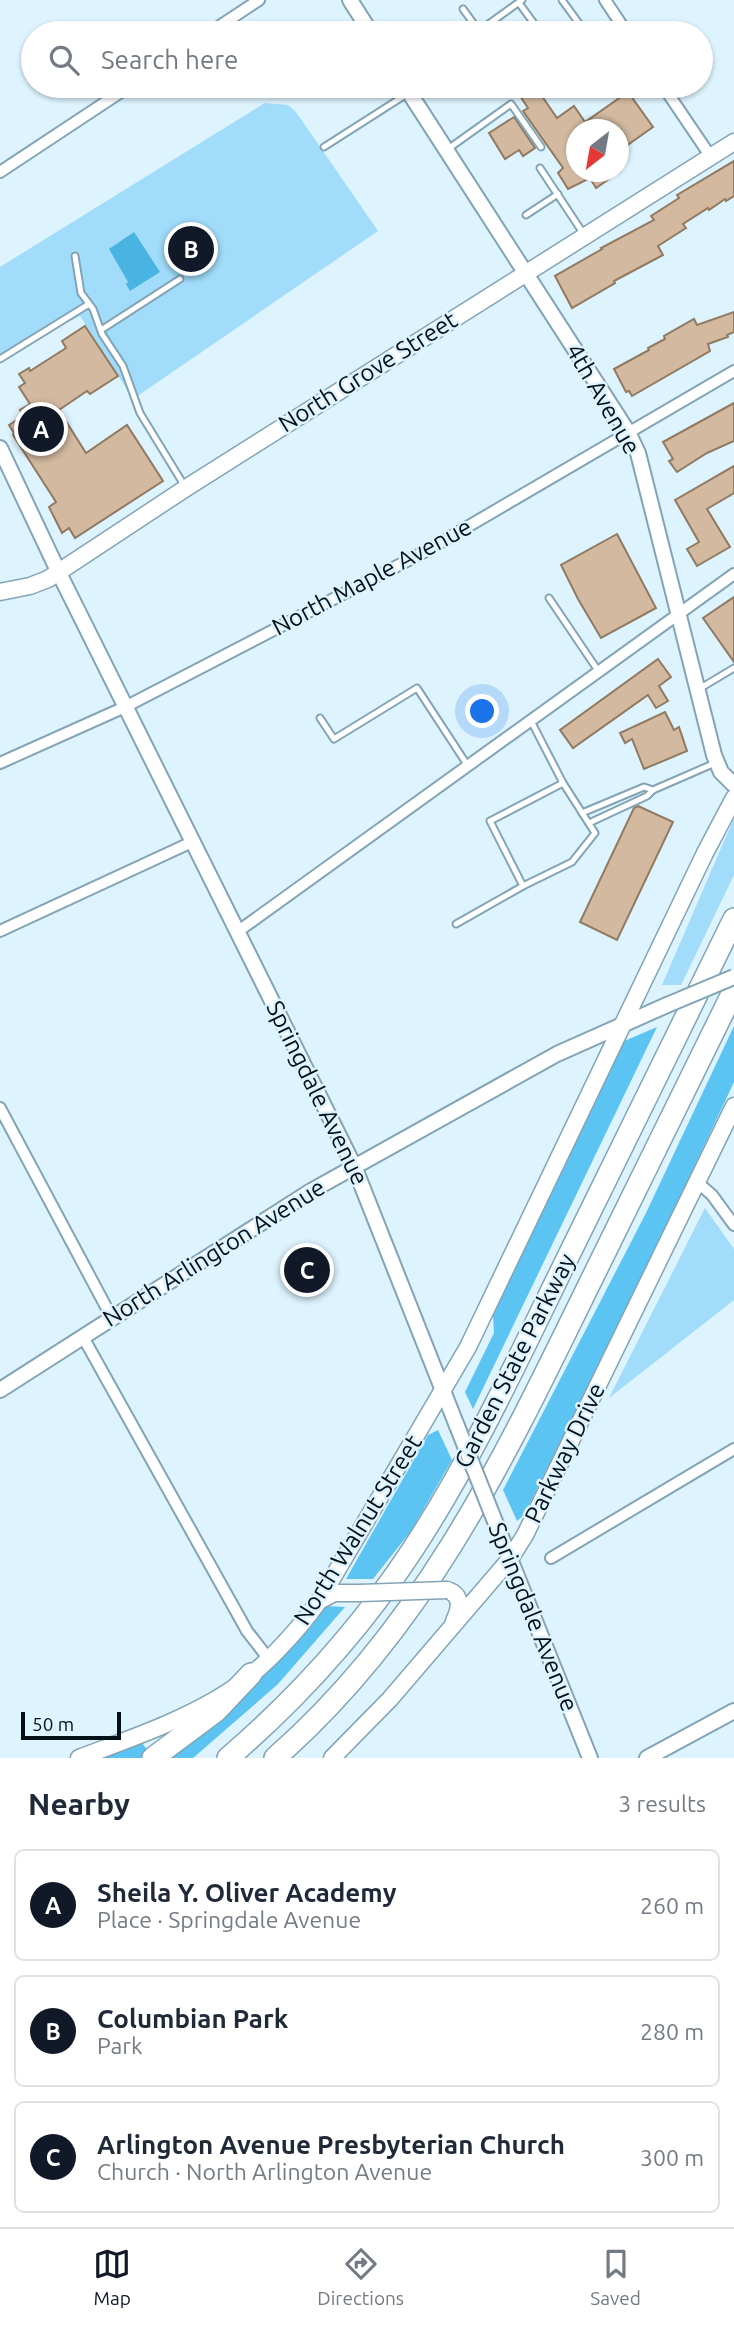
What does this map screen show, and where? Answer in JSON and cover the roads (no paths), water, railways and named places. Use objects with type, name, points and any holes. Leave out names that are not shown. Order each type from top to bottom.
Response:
[{"type":"highway","name":"Garden State Parkway","points":[[228,1758],[296,1695],[344,1643],[387,1587],[438,1509],[495,1406],[734,919]]},
{"type":"highway","name":"Garden State Parkway","points":[[275,1758],[337,1697],[376,1652],[420,1594],[467,1524],[514,1439],[734,990]]},
{"type":"highway","points":[[153,1758],[216,1711],[251,1674]]},
{"type":"main road","name":"North Grove Street","points":[[0,592],[30,586],[59,573],[186,488],[734,142]]},
{"type":"main road","points":[[444,1391],[478,1329],[734,798]]},
{"type":"main road","name":"Parkway Drive","points":[[332,1758],[390,1699],[510,1559],[539,1509],[732,1114]]},
{"type":"main road","name":"North Walnut Street","points":[[79,1758],[209,1703],[230,1691],[293,1633],[319,1601],[444,1391]]},
{"type":"main road","points":[[319,1601],[334,1593],[447,1590],[458,1596],[460,1605],[446,1632]]},
{"type":"street","points":[[227,21],[259,0]]},
{"type":"street","points":[[350,0],[363,21]]},
{"type":"street","points":[[605,0],[619,21]]},
{"type":"street","points":[[0,172],[112,98]]},
{"type":"street","name":"4th Avenue","points":[[414,98],[628,432],[638,453],[716,762],[721,772],[734,785]]},
{"type":"street","points":[[671,98],[711,156]]},
{"type":"street","name":"North Maple Avenue","points":[[0,763],[125,706],[426,551],[734,371]]},
{"type":"street","name":"Springdale Avenue","points":[[0,448],[59,573],[354,1166],[590,1758]]},
{"type":"street","points":[[237,932],[734,574]]},
{"type":"street","points":[[0,931],[192,842]]},
{"type":"street","name":"North Arlington Avenue","points":[[0,1390],[292,1202],[354,1166],[557,1054],[734,976]]},
{"type":"street","points":[[0,1108],[112,1318]]},
{"type":"street","points":[[697,1182],[712,1195],[734,1225]]},
{"type":"street","points":[[83,1337],[247,1631],[268,1658]]},
{"type":"street","points":[[551,1558],[734,1449]]},
{"type":"street","points":[[647,1758],[734,1711]]},
{"type":"lane","points":[[562,0],[577,21]]},
{"type":"lane","points":[[493,21],[521,1],[534,21]]},
{"type":"lane","points":[[463,9],[472,21]]},
{"type":"lane","points":[[324,147],[395,98]]},
{"type":"lane","points":[[447,149],[511,104],[541,147]]},
{"type":"lane","points":[[540,168],[584,235]]},
{"type":"lane","points":[[526,215],[558,194]]},
{"type":"lane","points":[[75,256],[81,293],[123,366],[140,413],[186,488]]},
{"type":"lane","points":[[101,330],[180,279]]},
{"type":"lane","points":[[0,359],[89,304]]},
{"type":"lane","points":[[550,598],[599,672]]},
{"type":"lane","points":[[697,690],[734,668]]},
{"type":"lane","points":[[320,718],[334,739],[416,688],[468,766]]},
{"type":"lane","points":[[456,924],[572,862],[595,833],[563,783],[531,721]]},
{"type":"lane","points":[[589,823],[716,762]]},
{"type":"lane","points":[[523,886],[490,821],[563,783]]},
{"type":"lane","points":[[582,813],[644,787],[653,790]]},
{"type":"place","name":"Columbian Park","points":[[191,249]]},
{"type":"place","name":"Sheila Y. Oliver Academy","points":[[41,429]]},
{"type":"place","name":"Arlington Avenue Presbyterian Church","points":[[307,1270]]}]
